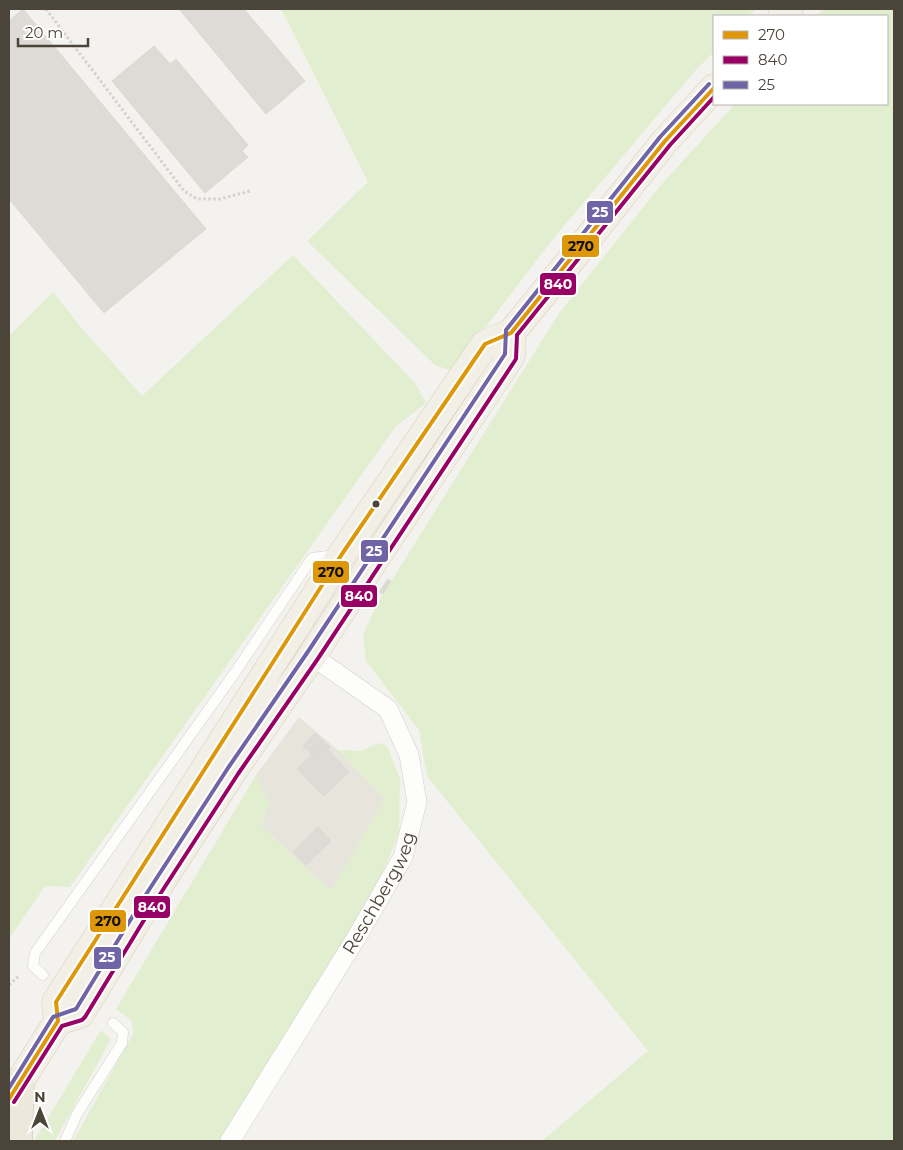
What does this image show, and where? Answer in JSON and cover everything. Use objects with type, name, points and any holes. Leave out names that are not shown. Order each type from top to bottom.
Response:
[{"type":"highway","points":[[14,1090],[18,1141]]},
{"type":"main road","points":[[58,1022],[56,1002],[342,554],[485,344],[510,333],[579,250],[665,141],[713,89]]},
{"type":"main road","points":[[14,1090],[58,1022],[80,1014],[150,899],[222,787],[312,656],[511,356],[510,333]]},
{"type":"street","name":"Reschbergweg","points":[[230,1141],[358,935],[403,857],[417,802],[409,755],[388,709],[312,656]]},
{"type":"lane","points":[[43,975],[33,966],[35,952],[234,674],[312,558],[342,554]]},
{"type":"lane","points":[[66,1141],[78,1114],[122,1043],[123,1032],[113,1023]]},
{"type":"path","points":[[46,9],[184,190],[197,200],[220,200],[250,190]]},
{"type":"shaded area","points":[[299,717],[338,750],[385,799],[331,891],[261,826],[269,803],[256,775]]},
{"type":"green space","points":[[281,9],[756,9],[749,15],[713,15],[713,53],[694,72],[553,239],[452,371],[435,365],[307,241],[368,182]]},
{"type":"green space","points":[[824,9],[894,9],[894,1141],[542,1141],[648,1051],[427,776],[419,730],[366,661],[363,635],[378,602],[560,312],[660,186],[734,105],[888,105],[888,15],[817,15]]},
{"type":"green space","points":[[293,255],[415,383],[426,403],[396,426],[70,887],[45,886],[9,939],[9,336],[53,292],[80,326],[142,396]]},
{"type":"green space","points":[[378,743],[387,746],[400,779],[399,832],[379,883],[221,1141],[73,1141],[133,1034],[132,1021],[116,1009],[256,775],[269,803],[261,826],[331,891],[385,799],[338,750],[361,751]]},
{"type":"green space","points":[[101,1030],[111,1039],[55,1141],[34,1141]]},
{"type":"building","points":[[23,9],[206,229],[104,313],[9,199],[9,21]]},
{"type":"building","points":[[179,9],[244,9],[305,81],[266,114]]},
{"type":"building","points":[[154,46],[170,64],[176,59],[248,145],[242,151],[248,157],[205,193],[112,81]]},
{"type":"building","points":[[388,579],[391,581],[383,594],[379,592]]},
{"type":"building","points":[[315,733],[330,747],[328,749],[323,744],[313,755],[303,746]]},
{"type":"building","points":[[323,744],[349,772],[324,796],[297,769]]},
{"type":"building","points":[[318,827],[331,841],[306,865],[293,852]]},
{"type":"transit line","name":"25","points":[[9,1088],[53,1017],[76,1009],[145,896],[228,768],[307,653],[505,354],[506,330],[660,137],[709,84]]},
{"type":"transit line","name":"270","points":[[9,1099],[58,1021],[56,1002],[342,554],[485,344],[511,333],[665,141],[713,89]]},
{"type":"transit line","name":"840","points":[[14,1102],[62,1026],[82,1020],[85,1017],[155,902],[238,774],[317,660],[516,359],[517,335],[670,145],[713,98]]}]
